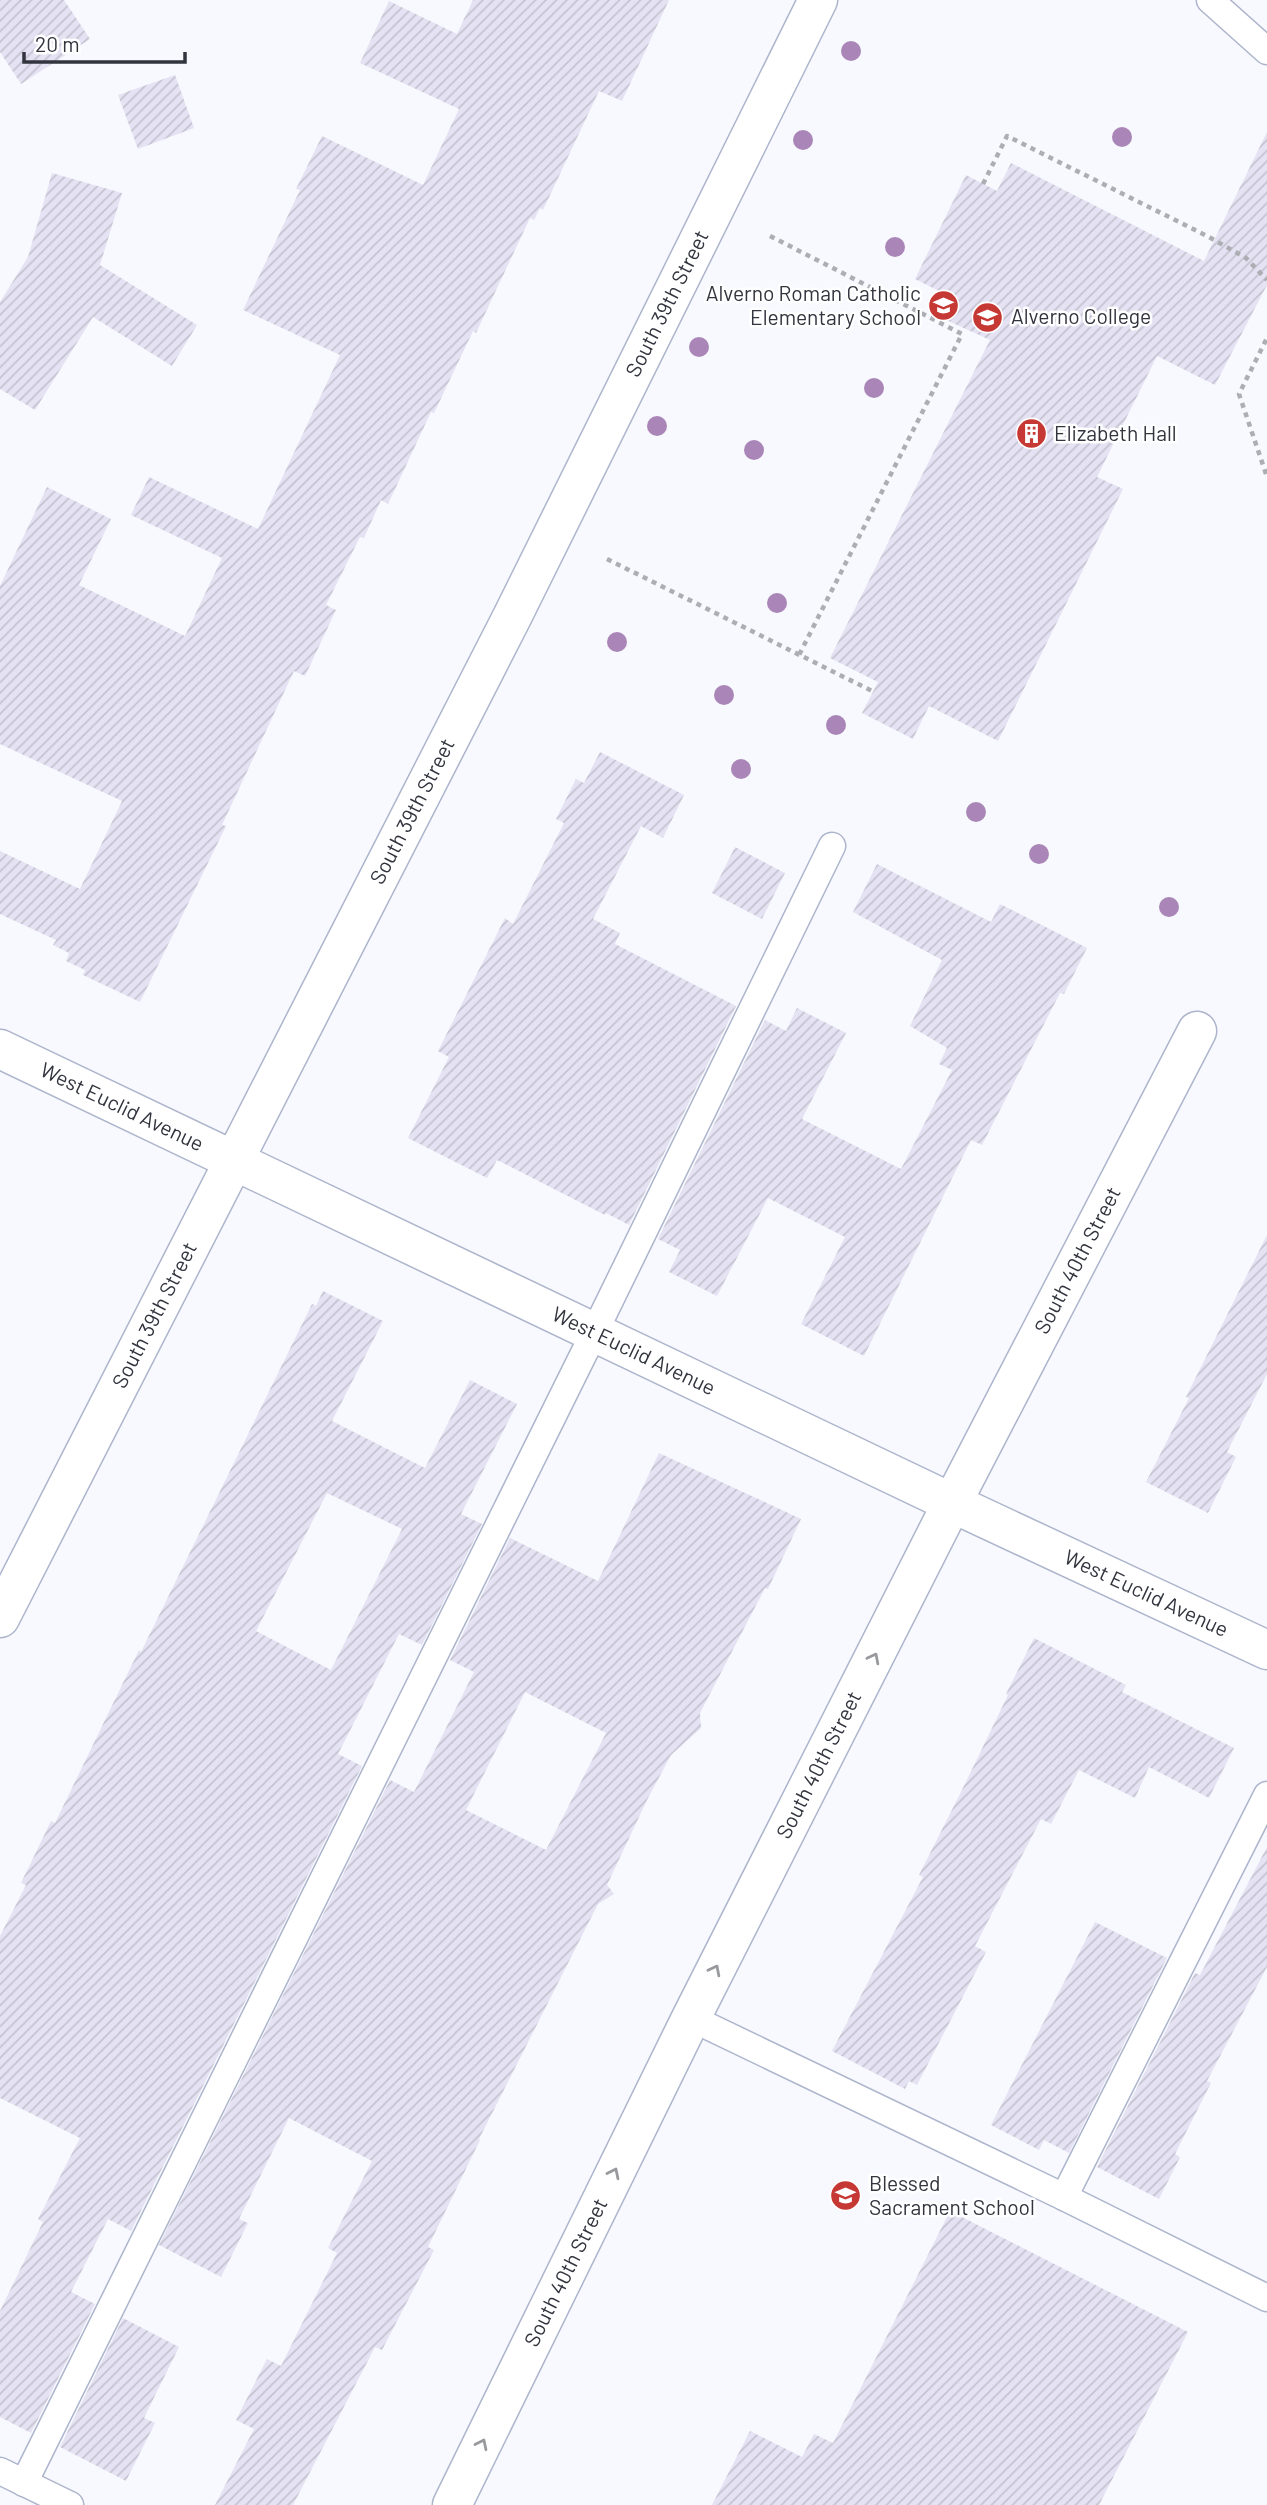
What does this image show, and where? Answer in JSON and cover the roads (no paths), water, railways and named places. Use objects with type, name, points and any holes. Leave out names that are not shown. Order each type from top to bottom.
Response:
[{"type":"street","name":"South 39th Street","points":[[0,1618],[512,617],[818,0]]},
{"type":"street","name":"South 40th Street","points":[[452,2505],[691,2018],[952,1503],[1197,1031]]},
{"type":"street","name":"West Euclid Avenue","points":[[0,1049],[952,1503],[1267,1650]]},
{"type":"lane","points":[[1210,0],[1267,51]]},
{"type":"lane","points":[[24,2483],[595,1331],[832,846]]},
{"type":"lane","points":[[1065,2197],[1267,1795]]},
{"type":"lane","points":[[691,2018],[1065,2197],[1267,2298]]},
{"type":"lane","points":[[0,2471],[70,2505]]},
{"type":"place","name":"Alverno Roman Catholic Elementary School","points":[[944,306]]},
{"type":"place","name":"Alverno College","points":[[988,317]]},
{"type":"place","name":"Elizabeth Hall","points":[[1031,434]]},
{"type":"place","name":"Blessed Sacrament School","points":[[846,2196]]}]
